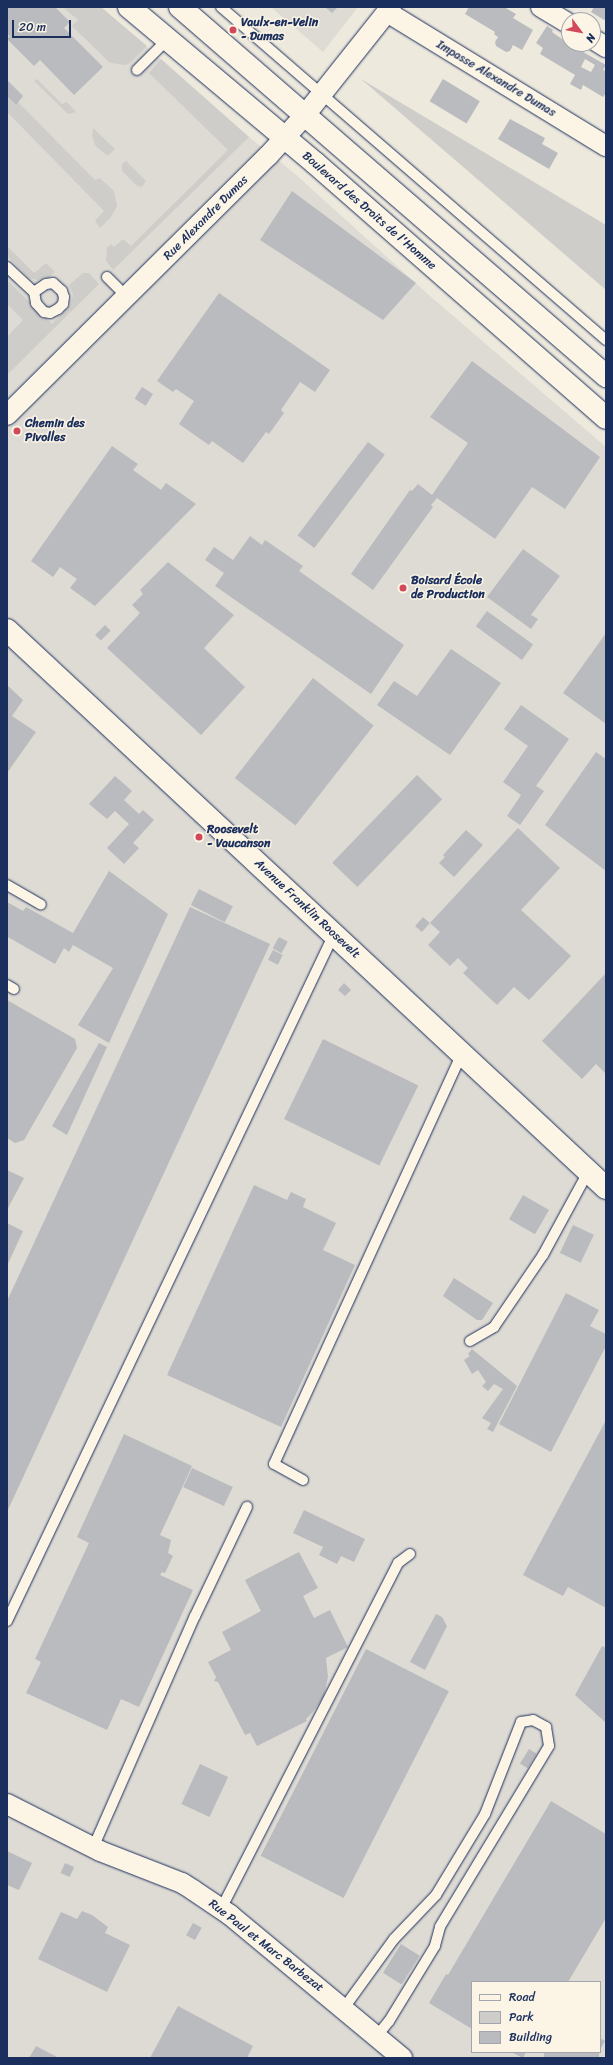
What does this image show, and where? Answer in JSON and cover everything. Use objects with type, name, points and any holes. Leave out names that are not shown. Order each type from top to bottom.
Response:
[{"type":"main road","name":"Boulevard des Droits de l'Homme","points":[[129,7],[285,138],[606,418]]},
{"type":"main road","points":[[180,7],[484,268],[606,376]]},
{"type":"main road","name":"Avenue Franklin Roosevelt","points":[[7,630],[606,1188]]},
{"type":"street","points":[[541,7],[561,19]]},
{"type":"street","name":"Rue Alexandre Dumas","points":[[7,415],[285,138],[389,10]]},
{"type":"street","name":"Impasse Alexandre Dumas","points":[[389,10],[606,146]]},
{"type":"street","name":"Rue Paul et Marc Barbezat","points":[[7,1804],[93,1848],[182,1883],[221,1909],[344,2008],[402,2058]]},
{"type":"lane","points":[[221,7],[606,340]]},
{"type":"lane","points":[[137,70],[167,40]]},
{"type":"lane","points":[[7,267],[34,292],[36,303],[44,312],[50,313],[58,309],[62,304],[64,296],[58,281],[46,284],[34,292]]},
{"type":"lane","points":[[107,277],[127,297]]},
{"type":"lane","points":[[7,885],[41,905]]},
{"type":"lane","points":[[7,1621],[334,934]]},
{"type":"lane","points":[[303,1480],[274,1464],[462,1054]]},
{"type":"lane","points":[[470,1341],[494,1327],[543,1255],[588,1172]]},
{"type":"lane","points":[[93,1848],[195,1616],[247,1507]]},
{"type":"lane","points":[[221,1909],[398,1563],[410,1554]]},
{"type":"lane","points":[[344,2008],[394,1939],[436,1896],[485,1814],[521,1722],[533,1720],[546,1726],[549,1746],[440,1927],[435,1946],[389,2021],[377,2036]]},
{"type":"shaded area","points":[[7,7],[101,7],[249,137],[294,173],[430,296],[606,447],[606,2058],[7,2058]]},
{"type":"shaded area","points":[[271,7],[358,7],[323,52]]},
{"type":"green space","points":[[63,7],[101,7],[147,46],[130,63],[126,65],[110,63],[72,26],[78,20]]},
{"type":"green space","points":[[161,59],[249,137],[113,270],[106,261],[107,248],[111,244],[114,247],[123,239],[131,246],[228,150],[149,73]]},
{"type":"green space","points":[[37,79],[62,104],[67,102],[76,112],[68,114],[34,81]]},
{"type":"green space","points":[[361,79],[606,225],[606,290]]},
{"type":"green space","points":[[7,96],[15,104],[18,102],[95,180],[100,178],[114,191],[117,206],[111,217],[100,228],[95,221],[104,211],[7,112]]},
{"type":"green space","points":[[93,128],[115,149],[109,155],[105,154],[95,145],[92,136]]},
{"type":"green space","points":[[126,161],[146,181],[142,187],[137,186],[122,171],[122,164]]},
{"type":"green space","points":[[7,246],[34,273],[46,263],[55,272],[47,279],[37,280],[29,278],[7,256]]},
{"type":"green space","points":[[83,273],[89,273],[99,284],[7,375],[7,337],[23,320],[7,304],[7,280],[52,324],[70,305],[73,295],[69,285]]},
{"type":"building","points":[[7,7],[55,7],[70,22],[64,28],[103,67],[74,95],[40,60],[34,66],[7,39],[10,36],[7,34]]},
{"type":"building","points":[[325,7],[338,7],[332,13]]},
{"type":"building","points":[[469,7],[504,7],[516,14],[513,18],[533,30],[522,50],[513,45],[510,51],[506,52],[496,46],[495,42],[498,37],[494,34],[495,32],[465,14]]},
{"type":"building","points":[[594,7],[606,7],[606,21],[601,18],[601,12],[591,12]]},
{"type":"building","points":[[547,26],[561,38],[561,52],[583,52],[606,65],[603,70],[606,71],[606,93],[603,97],[583,85],[581,90],[570,84],[575,75],[540,54],[543,48],[536,43]],"holes":[[[585,59],[595,65],[591,72],[581,67]]]},
{"type":"building","points":[[443,79],[480,101],[466,123],[430,101]]},
{"type":"building","points":[[7,80],[23,96],[16,105],[7,96]]},
{"type":"building","points":[[510,119],[545,138],[542,144],[558,153],[549,169],[498,139]]},
{"type":"building","points":[[292,191],[416,283],[383,320],[260,240]]},
{"type":"building","points":[[219,293],[330,370],[315,392],[300,382],[281,410],[284,413],[269,434],[266,432],[243,463],[212,441],[209,445],[179,424],[194,401],[176,389],[173,392],[157,381]]},
{"type":"building","points":[[472,361],[600,457],[565,509],[532,487],[495,539],[437,498],[431,505],[433,507],[373,590],[351,574],[410,490],[412,491],[418,484],[432,495],[468,443],[430,417]]},
{"type":"building","points":[[142,387],[153,394],[146,406],[135,399]]},
{"type":"building","points":[[368,442],[385,455],[314,548],[298,535]]},
{"type":"building","points":[[112,446],[138,464],[133,470],[161,490],[166,483],[196,504],[95,606],[70,588],[77,579],[60,567],[53,577],[31,561]]},
{"type":"building","points":[[250,536],[262,545],[265,540],[303,566],[299,571],[404,645],[371,694],[215,586],[224,573],[205,560],[214,547],[233,560]]},
{"type":"building","points":[[523,549],[560,576],[531,615],[538,619],[531,629],[487,597]]},
{"type":"building","points":[[168,562],[234,615],[204,648],[245,687],[201,735],[107,648],[140,613],[132,605],[143,594],[140,590]]},
{"type":"building","points":[[487,611],[533,645],[522,660],[476,626]]},
{"type":"building","points":[[105,625],[111,631],[101,641],[95,635]]},
{"type":"building","points":[[606,633],[606,724],[563,693]]},
{"type":"building","points":[[451,649],[501,683],[450,755],[377,705],[394,681],[417,696]]},
{"type":"building","points":[[313,678],[374,725],[295,825],[235,778]]},
{"type":"building","points":[[7,685],[23,700],[12,716],[36,732],[7,773]]},
{"type":"building","points":[[521,705],[569,739],[536,786],[544,791],[520,825],[507,816],[521,795],[503,782],[528,746],[504,729]]},
{"type":"building","points":[[596,752],[606,759],[606,871],[545,825]]},
{"type":"building","points":[[417,775],[442,799],[357,887],[332,863]]},
{"type":"building","points":[[115,776],[132,791],[124,800],[139,814],[143,810],[154,820],[133,843],[139,848],[124,864],[107,848],[129,824],[115,811],[107,819],[89,804]]},
{"type":"building","points":[[518,828],[560,868],[521,910],[571,956],[529,1000],[514,987],[497,1005],[463,973],[468,968],[458,958],[450,966],[428,945],[440,932],[430,923]]},
{"type":"building","points":[[466,830],[483,845],[454,877],[439,863],[445,857],[443,855]]},
{"type":"building","points":[[109,871],[168,914],[109,1043],[78,1025],[113,968],[73,945],[69,952],[64,948],[55,964],[8,937],[7,939],[7,902],[23,911],[26,907],[73,933]]},
{"type":"building","points":[[199,889],[233,906],[225,922],[191,905]]},
{"type":"building","points":[[190,907],[270,944],[7,1512],[7,1301]]},
{"type":"building","points":[[423,917],[430,923],[422,932],[415,926]]},
{"type":"building","points":[[279,937],[288,942],[281,953],[273,948]]},
{"type":"building","points":[[273,950],[283,955],[278,965],[268,960]]},
{"type":"building","points":[[606,973],[606,1074],[596,1064],[582,1079],[542,1041]]},
{"type":"building","points":[[344,983],[351,990],[345,996],[338,990]]},
{"type":"building","points":[[7,1000],[75,1039],[77,1048],[24,1140],[15,1143],[7,1138]]},
{"type":"building","points":[[323,1039],[418,1085],[379,1165],[284,1119]]},
{"type":"building","points":[[99,1043],[107,1047],[67,1135],[52,1126]]},
{"type":"building","points":[[7,1170],[24,1178],[7,1210]]},
{"type":"building","points":[[254,1185],[287,1200],[291,1192],[306,1199],[303,1207],[336,1223],[323,1250],[355,1265],[281,1427],[167,1375]]},
{"type":"building","points":[[523,1195],[549,1210],[535,1234],[509,1219]]},
{"type":"building","points":[[7,1223],[23,1231],[7,1266]]},
{"type":"building","points":[[573,1225],[594,1235],[581,1263],[560,1253]]},
{"type":"building","points":[[454,1278],[493,1303],[482,1320],[477,1320],[443,1296]]},
{"type":"building","points":[[566,1293],[599,1310],[590,1326],[606,1334],[606,1346],[551,1452],[499,1424]]},
{"type":"building","points":[[472,1349],[517,1386],[493,1432],[487,1429],[491,1423],[482,1418],[503,1389],[494,1384],[488,1391],[482,1386],[486,1382],[478,1370],[472,1374],[464,1360],[470,1356],[468,1354]]},
{"type":"building","points":[[606,1420],[606,1608],[568,1587],[563,1596],[523,1575]]},
{"type":"building","points":[[124,1434],[192,1466],[160,1535],[171,1540],[168,1553],[173,1556],[165,1573],[162,1572],[160,1575],[193,1590],[139,1707],[121,1699],[107,1730],[26,1693],[41,1662],[35,1659],[89,1543],[77,1537]]},
{"type":"building","points":[[192,1468],[233,1487],[224,1506],[183,1487]]},
{"type":"building","points":[[304,1510],[365,1539],[354,1562],[341,1556],[337,1564],[319,1555],[323,1547],[293,1533]]},
{"type":"building","points":[[299,1552],[318,1588],[303,1596],[314,1618],[330,1610],[348,1647],[326,1658],[328,1677],[324,1696],[306,1719],[307,1721],[257,1746],[250,1733],[245,1735],[218,1682],[214,1681],[216,1677],[208,1662],[231,1650],[222,1632],[261,1611],[245,1580]]},
{"type":"building","points":[[436,1614],[442,1617],[447,1626],[425,1670],[410,1662]]},
{"type":"building","points":[[602,1646],[606,1648],[606,1723],[575,1695]]},
{"type":"building","points":[[366,1649],[449,1691],[344,1898],[261,1856]]},
{"type":"building","points":[[529,1749],[537,1754],[528,1768],[520,1763]]},
{"type":"building","points":[[200,1764],[228,1777],[210,1817],[181,1804]]},
{"type":"building","points":[[551,1801],[606,1834],[606,1918],[569,1981],[471,1981],[471,2028],[429,2003],[446,1974],[448,1975]]},
{"type":"building","points":[[7,1851],[32,1863],[19,1890],[7,1885]]},
{"type":"building","points":[[65,1863],[74,1867],[70,1877],[61,1873]]},
{"type":"building","points":[[82,1911],[92,1915],[108,1927],[105,1933],[130,1945],[107,1992],[38,1959],[61,1912],[77,1919]]},
{"type":"building","points":[[193,1923],[202,1928],[195,1940],[186,1935]]},
{"type":"building","points":[[401,1944],[420,1956],[402,1984],[383,1973]]},
{"type":"building","points":[[178,2006],[253,2046],[247,2058],[150,2058]]},
{"type":"building","points":[[601,2039],[605,2041],[601,2048]]},
{"type":"building","points":[[36,2046],[59,2058],[29,2058]]},
{"type":"building","points":[[513,2053],[526,2053],[523,2058]]},
{"type":"building","points":[[544,2053],[599,2053],[599,2058],[544,2058]]},
{"type":"place","name":"Vaulx-en-Velin - Dumas","points":[[233,30]]},
{"type":"place","name":"Chemin des Pivolles","points":[[17,431]]},
{"type":"place","name":"Boisard École de Production","points":[[403,588]]},
{"type":"place","name":"Roosevelt - Vaucanson","points":[[199,837]]}]
